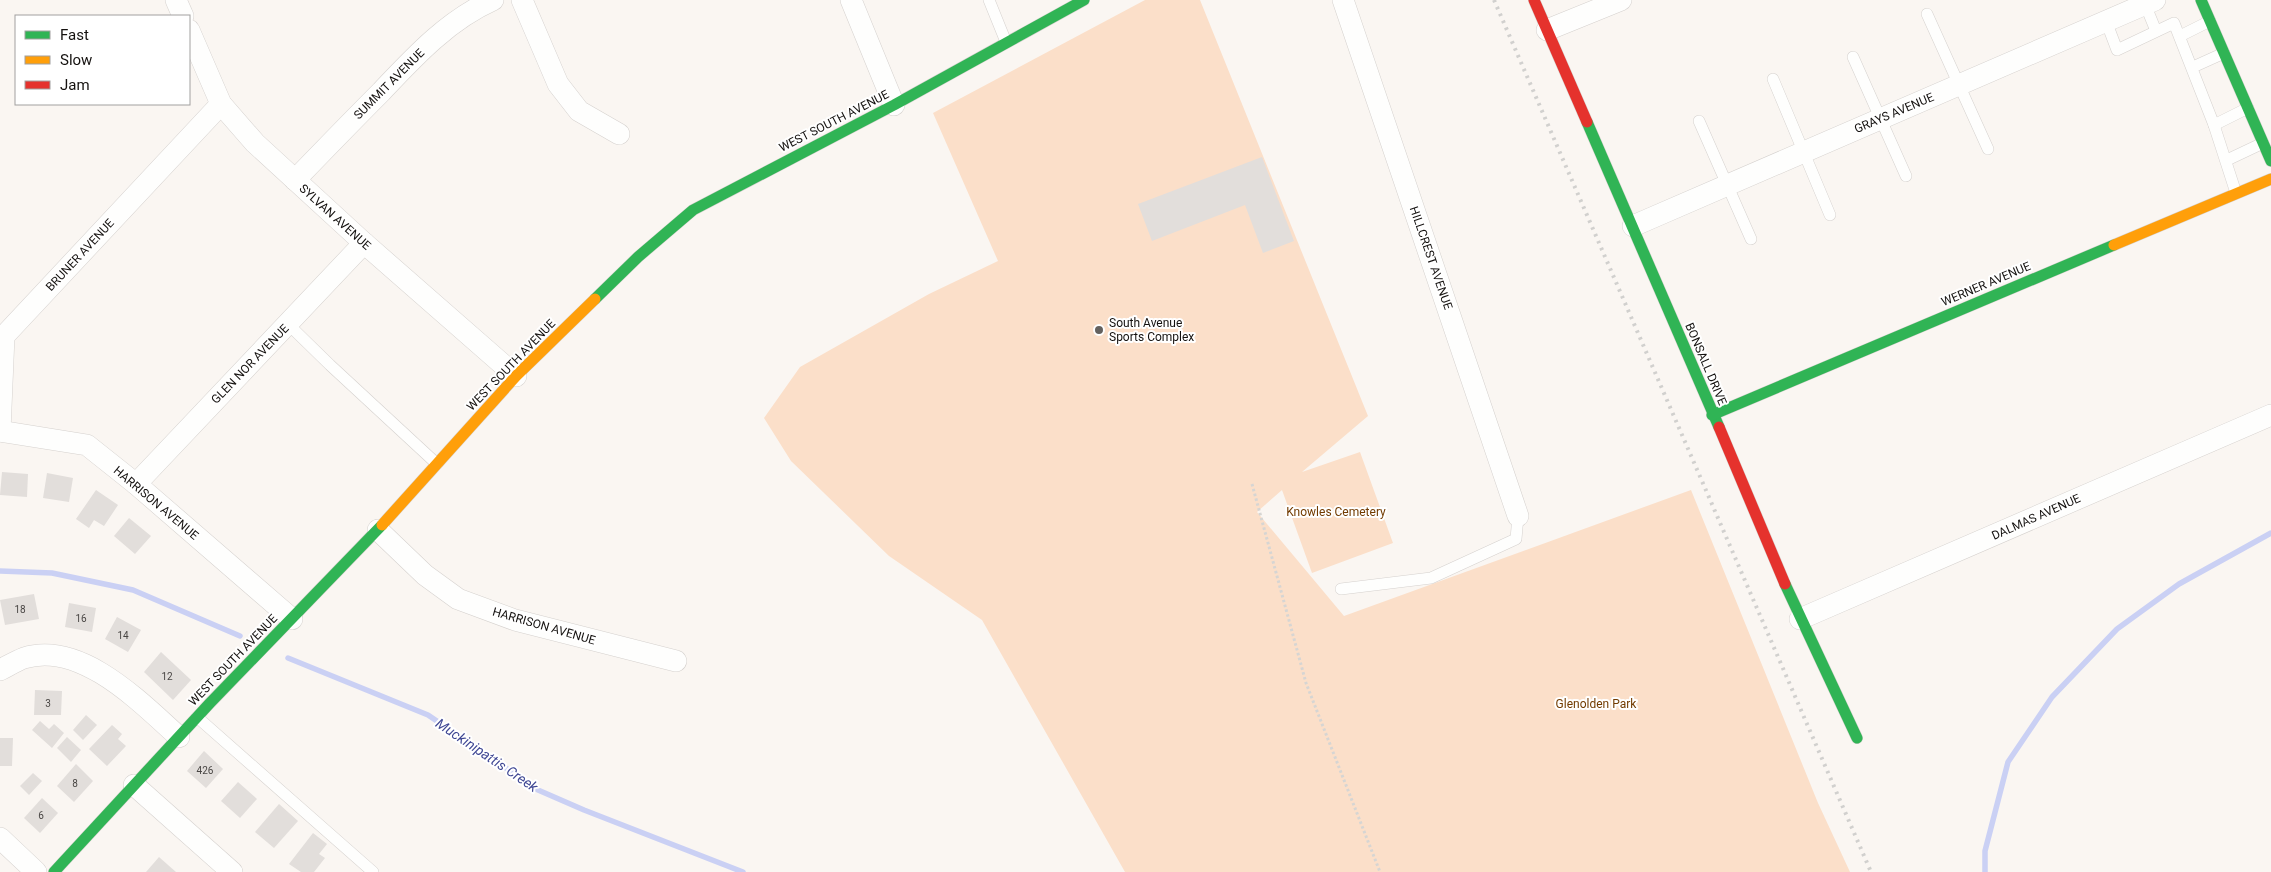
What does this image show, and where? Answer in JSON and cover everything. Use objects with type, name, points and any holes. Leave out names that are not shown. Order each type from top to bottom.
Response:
[{"type":"street","points":[[176,0],[183,15]]},
{"type":"street","name":"SUMMIT AVENUE","points":[[295,180],[421,51],[450,26],[481,5],[493,0]]},
{"type":"street","points":[[522,0],[558,84],[579,111],[619,134]]},
{"type":"street","points":[[851,0],[894,105]]},
{"type":"street","name":"WEST SOUTH AVENUE","points":[[54,872],[178,737],[378,530],[516,376],[638,257],[693,210],[894,105],[1084,0]]},
{"type":"street","name":"HILLCREST AVENUE","points":[[1343,0],[1518,516]]},
{"type":"street","name":"BONSALL DRIVE","points":[[1534,0],[1633,226],[1800,619],[1857,738]]},
{"type":"street","points":[[1546,30],[1620,0]]},
{"type":"street","points":[[2201,0],[2271,161]]},
{"type":"street","name":"GRAYS AVENUE","points":[[1633,226],[2150,2]]},
{"type":"street","name":"SYLVAN AVENUE","points":[[190,32],[221,104],[255,142],[364,244],[516,376]]},
{"type":"street","name":"BRUNER AVENUE","points":[[0,431],[2,331],[221,104]]},
{"type":"street","name":"WERNER AVENUE","points":[[1712,415],[2271,179]]},
{"type":"street","name":"GLEN NOR AVENUE","points":[[136,484],[364,244]]},
{"type":"street","name":"DALMAS AVENUE","points":[[1800,619],[2271,414]]},
{"type":"street","name":"HARRISON AVENUE","points":[[0,431],[87,446],[136,484],[292,619]]},
{"type":"street","name":"HARRISON AVENUE","points":[[378,530],[425,575],[458,599],[514,620],[676,661]]},
{"type":"street","points":[[0,670],[25,658],[50,656],[91,666],[127,691],[178,737]]},
{"type":"street","points":[[134,785],[232,872]]},
{"type":"street","points":[[0,838],[36,872]]},
{"type":"lane","points":[[989,0],[1006,43]]},
{"type":"lane","points":[[2150,2],[2156,31]]},
{"type":"lane","points":[[1927,14],[1988,149]]},
{"type":"lane","points":[[2106,21],[2117,50],[2174,23],[2227,160],[2236,193]]},
{"type":"lane","points":[[2180,36],[2210,21]]},
{"type":"lane","points":[[2192,68],[2224,53]]},
{"type":"lane","points":[[1853,57],[1906,176]]},
{"type":"lane","points":[[1773,79],[1830,215]]},
{"type":"lane","points":[[2214,125],[2248,108]]},
{"type":"lane","points":[[1699,120],[1751,239]]},
{"type":"lane","points":[[2227,160],[2263,142]]},
{"type":"lane","points":[[288,324],[330,366],[437,464]]},
{"type":"lane","points":[[1341,589],[1431,578],[1516,539],[1518,516]]},
{"type":"lane","points":[[197,717],[373,872]]},
{"type":"path","points":[[1252,484],[1306,683],[1380,872]]},
{"type":"green space","points":[[1145,0],[1200,0],[1368,416],[1302,472],[1360,452],[1393,543],[1312,573],[1282,490],[1257,512],[1344,616],[1691,490],[1818,803],[1850,872],[1125,872],[982,620],[889,556],[791,461],[764,418],[800,367],[929,294],[998,261],[933,113]]},
{"type":"building","points":[[1262,157],[1294,241],[1263,253],[1245,205],[1152,241],[1138,204]]},
{"type":"building","points":[[2,472],[28,474],[27,497],[0,495]]},
{"type":"building","points":[[47,473],[73,478],[69,502],[43,498]]},
{"type":"building","points":[[96,490],[118,505],[104,526],[94,520],[89,528],[76,519]]},
{"type":"building","points":[[129,518],[151,536],[135,554],[114,536]]},
{"type":"building","points":[[34,594],[39,619],[5,625],[0,600]]},
{"type":"building","points":[[69,603],[96,608],[92,632],[65,627]]},
{"type":"building","points":[[117,617],[141,630],[128,652],[105,639]]},
{"type":"building","points":[[161,652],[191,680],[173,700],[144,672]]},
{"type":"building","points":[[35,690],[62,691],[61,715],[34,715]]},
{"type":"building","points":[[86,715],[97,725],[83,740],[73,730]]},
{"type":"building","points":[[40,721],[49,729],[54,724],[64,733],[52,748],[32,730]]},
{"type":"building","points":[[112,725],[122,734],[118,739],[126,746],[107,766],[89,749]]},
{"type":"building","points":[[67,737],[81,750],[71,762],[57,748]]},
{"type":"building","points":[[0,738],[13,738],[12,766],[0,766]]},
{"type":"building","points":[[204,751],[223,769],[206,788],[187,771]]},
{"type":"building","points":[[76,764],[93,781],[74,802],[57,786]]},
{"type":"building","points":[[33,773],[42,781],[29,795],[20,786]]},
{"type":"building","points":[[238,782],[257,799],[240,818],[221,801]]},
{"type":"building","points":[[42,798],[58,813],[40,833],[24,818]]},
{"type":"building","points":[[279,804],[298,821],[274,848],[255,832]]},
{"type":"building","points":[[313,833],[327,844],[319,854],[325,858],[314,872],[301,872],[289,864]]},
{"type":"building","points":[[159,857],[176,872],[146,872]]},
{"type":"waterway","name":"Muckinipattis Creek","points":[[1985,872],[1985,851],[2008,762],[2052,697],[2117,629],[2179,584],[2271,533]]},
{"type":"waterway","name":"Muckinipattis Creek","points":[[0,571],[52,573],[133,590],[240,636]]},
{"type":"waterway","name":"Muckinipattis Creek","points":[[288,658],[428,715],[538,790],[743,872]]},
{"type":"railway","points":[[1494,0],[1871,872]]},
{"type":"traffic: fast","points":[[595,299],[638,257],[693,210],[894,105],[1084,0]]},
{"type":"traffic: fast","points":[[2201,0],[2271,161]]},
{"type":"traffic: fast","points":[[1587,122],[1719,427]]},
{"type":"traffic: fast","points":[[1712,415],[2114,245]]},
{"type":"traffic: fast","points":[[54,872],[210,703],[382,525]]},
{"type":"traffic: fast","points":[[1785,584],[1857,738]]},
{"type":"traffic: slow","points":[[2114,245],[2271,179]]},
{"type":"traffic: slow","points":[[382,525],[516,376],[595,299]]},
{"type":"traffic: jam","points":[[1534,0],[1587,122]]},
{"type":"traffic: jam","points":[[1719,427],[1785,584]]},
{"type":"place","name":"South Avenue Sports Complex","points":[[1099,330]]},
{"type":"park label","name":"Knowles Cemetery","points":[[1336,512]]},
{"type":"park label","name":"Glenolden Park","points":[[1596,704]]}]
